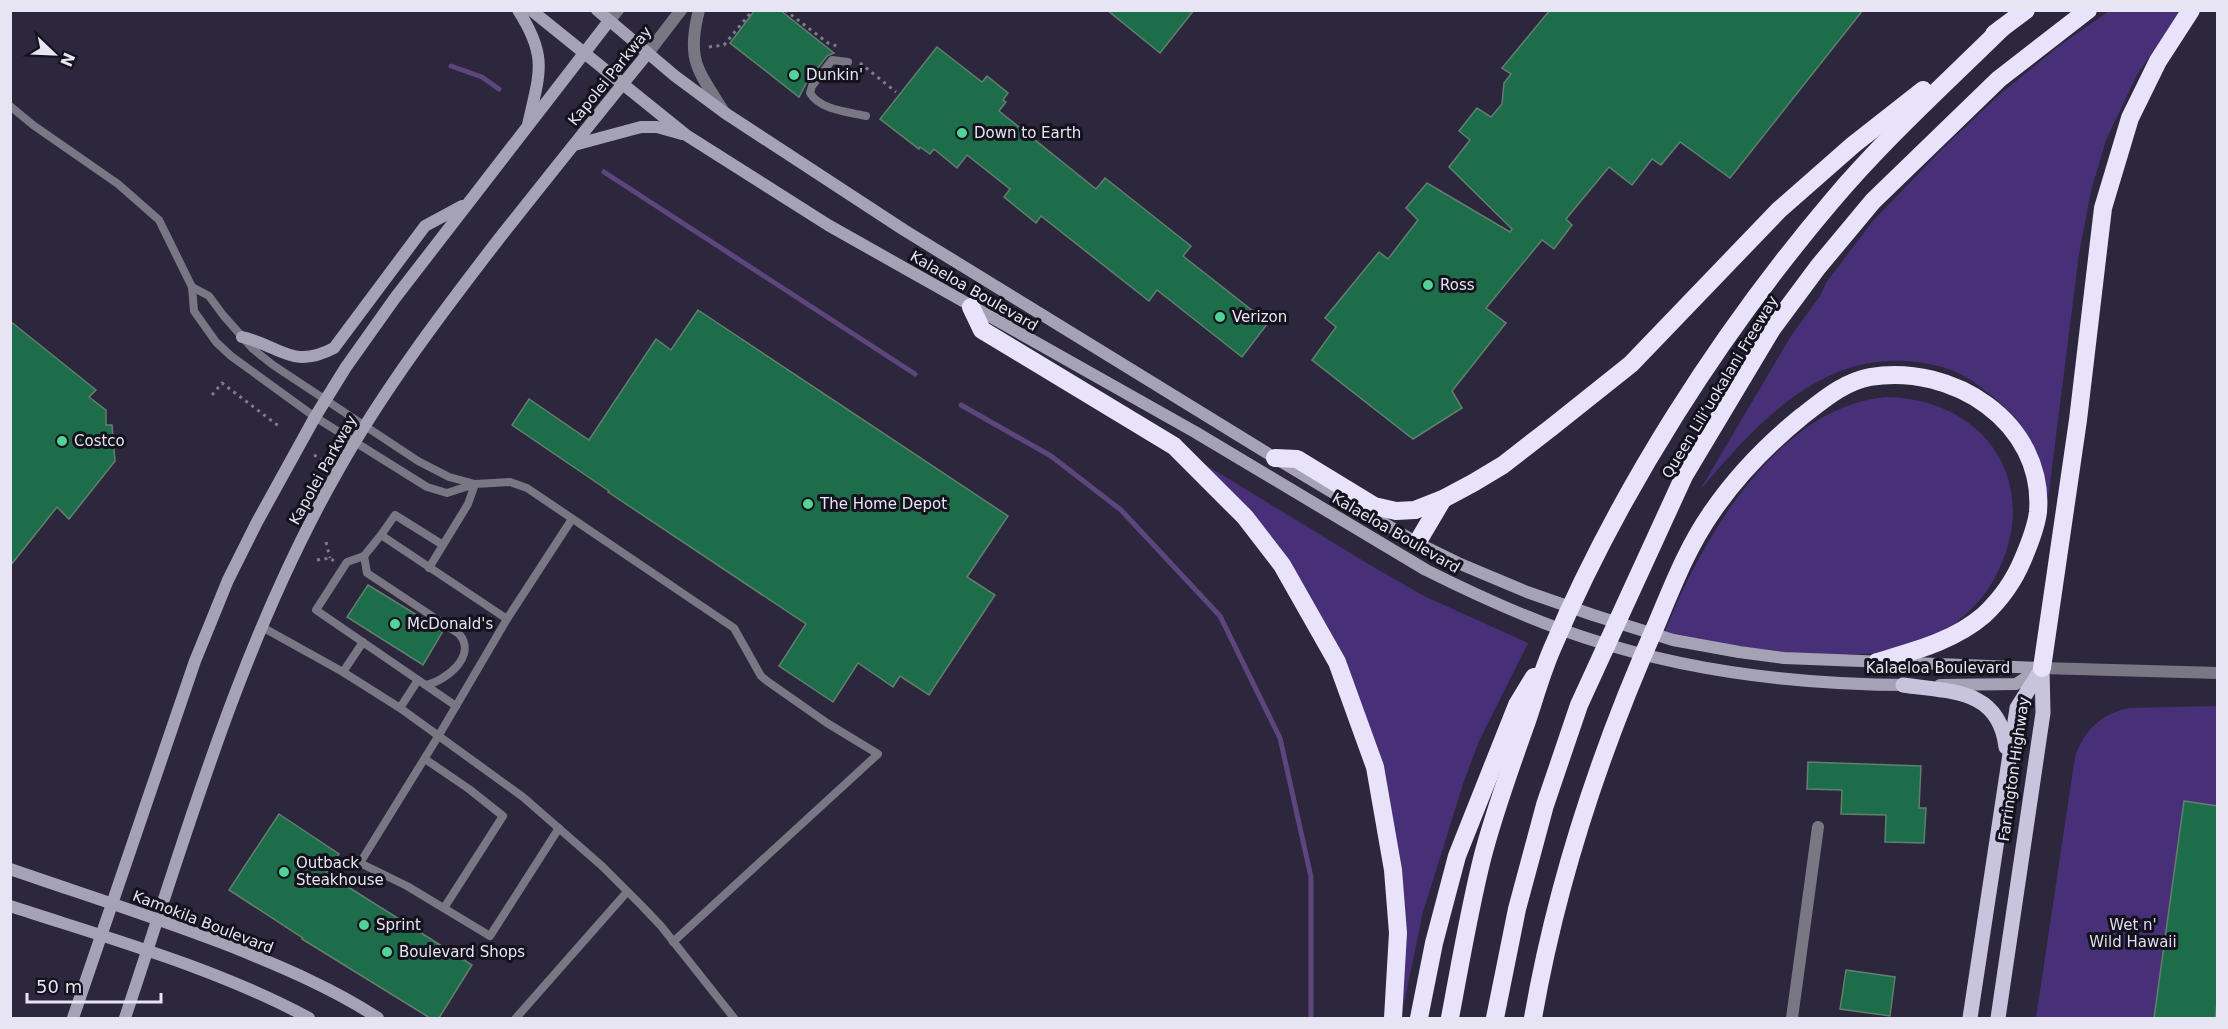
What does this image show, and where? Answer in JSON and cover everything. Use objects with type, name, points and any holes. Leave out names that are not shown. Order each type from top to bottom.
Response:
[{"type":"highway","points":[[1275,458],[1297,459],[1374,506],[1396,512],[1415,510],[1443,499],[1503,465],[1597,393],[1630,364],[1779,210],[1853,145],[2026,10]]},
{"type":"highway","name":"Queen Liliʻuokalani Freeway","points":[[1495,1018],[1517,909],[1545,805],[1579,705],[1690,466],[1772,329],[1818,267],[1872,201],[1999,79],[2088,10]]},
{"type":"highway","points":[[2042,668],[2078,420],[2103,208],[2130,118],[2158,61],[2191,10]]},
{"type":"highway","name":"Queen Liliʻuokalani Freeway","points":[[1450,1018],[1482,858],[1512,761],[1551,651],[1589,570],[1667,429],[1783,260],[1833,200],[1870,159],[2002,28]]},
{"type":"highway","points":[[971,307],[982,330],[1174,446],[1245,517],[1282,565],[1338,662],[1375,767],[1393,870],[1398,933],[1393,1018]]},
{"type":"highway","points":[[1533,1018],[1556,906],[1589,791],[1629,686],[1684,560],[1711,512],[1739,478],[1783,432],[1835,390],[1868,378],[1905,374],[1933,379],[1958,387],[1979,398],[1996,411],[2013,430],[2029,456],[2036,482],[2038,513],[2030,544],[2015,577],[2000,599],[1984,615],[1948,638],[1916,651],[1877,662]]},
{"type":"highway","points":[[1418,543],[1443,499]]},
{"type":"highway","points":[[1419,1018],[1434,943],[1457,856],[1517,705],[1551,651]]},
{"type":"main road","points":[[518,10],[530,28],[537,46],[539,60],[539,74],[527,129]]},
{"type":"main road","name":"Kalaeloa Boulevard","points":[[531,10],[686,135],[828,225],[1195,432],[1426,570],[1516,612],[1584,638],[1664,660],[1758,676],[1835,684],[2016,684],[2042,668]]},
{"type":"main road","name":"Kalaeloa Boulevard","points":[[597,10],[725,113],[904,230],[1275,458],[1418,543],[1458,563],[1527,592],[1593,615],[1673,640],[1739,652],[1784,658],[2042,668]]},
{"type":"main road","points":[[73,1018],[191,671],[228,580],[257,522],[315,417],[346,367],[395,298],[609,21]]},
{"type":"main road","name":"Kapolei Parkway","points":[[125,1018],[224,725],[262,627],[314,516],[364,427],[448,305],[648,53]]},
{"type":"main road","points":[[573,145],[621,130],[641,127],[657,128],[686,135]]},
{"type":"main road","points":[[242,337],[259,341],[294,357],[320,355],[334,348],[425,226],[469,202]]},
{"type":"main road","name":"Farrington Highway","points":[[1970,1018],[2017,708],[2042,668]]},
{"type":"main road","name":"Farrington Highway","points":[[1998,1018],[2043,713],[2042,668]]},
{"type":"main road","points":[[1903,685],[1966,694],[1980,700],[1996,714],[2004,731],[2008,759]]},
{"type":"main road","name":"Kamokila Boulevard","points":[[10,869],[241,950],[310,980],[378,1018]]},
{"type":"main road","points":[[10,906],[222,978],[309,1018]]},
{"type":"street","points":[[609,21],[618,10]]},
{"type":"street","name":"Kapolei Parkway","points":[[648,53],[681,10]]},
{"type":"street","points":[[699,10],[693,41],[694,58],[698,69],[725,113]]},
{"type":"street","points":[[2042,668],[2217,673]]},
{"type":"street","points":[[1792,1018],[1818,827]]},
{"type":"lane","points":[[848,62],[832,60],[812,86],[810,93],[814,99],[829,107],[866,116]]},
{"type":"lane","points":[[10,106],[33,125],[118,184],[159,220],[192,287],[194,311],[216,342],[248,370],[354,443],[427,487],[447,493],[475,484],[510,482],[527,488],[734,628],[761,676],[827,723],[878,754],[673,942]]},
{"type":"lane","points":[[192,287],[210,296],[242,337],[273,365],[418,462],[449,477],[475,484]]},
{"type":"lane","points":[[429,568],[468,504],[475,484]]},
{"type":"lane","points":[[443,545],[395,515],[364,556],[347,562],[316,610],[456,706]]},
{"type":"lane","points":[[559,828],[490,936],[407,886],[360,862],[440,735],[507,619],[572,519]]},
{"type":"lane","points":[[381,535],[507,619]]},
{"type":"lane","points":[[364,556],[368,573],[459,634],[463,640],[464,652],[454,669],[444,679],[426,685]]},
{"type":"lane","points":[[262,627],[344,672],[400,708],[523,797],[602,866],[661,926],[734,1018]]},
{"type":"lane","points":[[344,672],[363,642]]},
{"type":"lane","points":[[400,708],[418,680]]},
{"type":"lane","points":[[424,759],[469,789],[503,816],[444,908]]},
{"type":"lane","points":[[516,1018],[627,892]]},
{"type":"path","points":[[704,48],[724,45],[753,10]]},
{"type":"path","points":[[212,395],[222,383],[280,427]]},
{"type":"path","points":[[314,455],[321,459]]},
{"type":"path","points":[[326,542],[330,558]]},
{"type":"green space","points":[[2109,11],[2180,11],[2137,75],[2106,140],[2091,191],[2079,254],[2045,523],[2034,456],[2026,435],[2016,420],[2004,406],[1975,383],[1959,374],[1934,365],[1907,361],[1874,362],[1844,370],[1816,383],[1765,420],[1742,442],[1700,490],[1791,336],[1820,296],[1826,283],[1872,222],[1942,149],[1999,95],[2059,46]]},
{"type":"green space","points":[[1886,397],[1923,402],[1954,414],[1979,432],[1998,455],[2009,483],[2013,514],[2008,547],[1993,581],[1974,607],[1948,628],[1930,638],[1877,653],[1824,655],[1797,653],[1664,634],[1698,560],[1721,521],[1747,485],[1777,452],[1810,425],[1846,406]]},
{"type":"green space","points":[[1204,464],[1424,596],[1528,643],[1479,741],[1464,781],[1423,912],[1401,1018],[1400,923],[1349,680]]},
{"type":"green space","name":"Wet n' Wild Hawaii","points":[[2217,706],[2217,1018],[2036,1018],[2075,757],[2083,739],[2102,719],[2129,708]]},
{"type":"building","name":"Dunkin'","points":[[755,10],[780,10],[834,53],[827,56],[807,82],[799,97],[730,43]]},
{"type":"building","points":[[1107,10],[1194,10],[1160,53]]},
{"type":"building","points":[[1550,10],[1863,10],[1730,178],[1680,142],[1661,165],[1652,159],[1632,185],[1609,167],[1566,219],[1572,225],[1554,249],[1542,240],[1486,308],[1506,323],[1452,391],[1462,408],[1413,439],[1312,360],[1336,327],[1325,318],[1379,252],[1388,259],[1418,220],[1406,208],[1427,183],[1510,232],[1512,229],[1449,167],[1470,140],[1459,131],[1477,108],[1491,117],[1502,104],[1504,83],[1511,74],[1502,68]]},
{"type":"building","points":[[937,47],[982,82],[987,76],[1008,93],[1003,100],[1006,102],[999,111],[1096,189],[1105,178],[1191,246],[1183,256],[1268,323],[1242,357],[1157,290],[1149,301],[1041,216],[1036,223],[1004,197],[1010,189],[967,155],[957,168],[934,149],[930,154],[920,147],[919,149],[880,119]]},
{"type":"building","name":"The Home Depot","points":[[698,310],[1008,516],[967,577],[995,595],[929,695],[900,676],[893,687],[858,663],[833,702],[779,666],[806,624],[512,425],[529,399],[589,440],[656,339],[671,350]]},
{"type":"building","name":"Costco","points":[[10,321],[96,390],[89,397],[106,410],[106,425],[112,425],[115,461],[69,519],[57,507],[10,566]]},
{"type":"building","name":"McDonald's","points":[[368,585],[443,631],[423,665],[347,617]]},
{"type":"building","points":[[1808,762],[1921,766],[1919,808],[1926,808],[1924,843],[1885,842],[1886,815],[1841,814],[1842,790],[1807,789]]},
{"type":"building","points":[[2184,801],[2217,806],[2217,1003],[2215,1018],[2154,1018]]},
{"type":"building","points":[[279,814],[339,854],[326,873],[472,965],[439,1018],[430,1018],[302,939],[229,890]]},
{"type":"building","points":[[1846,970],[1895,977],[1890,1016],[1840,1009]]},
{"type":"waterway","points":[[451,66],[482,77],[499,89]]},
{"type":"waterway","points":[[604,172],[915,374]]},
{"type":"waterway","points":[[961,405],[1051,456],[1121,510],[1220,616],[1280,738],[1311,877],[1311,1018]]},
{"type":"place","name":"Dunkin'","points":[[794,75]]},
{"type":"place","name":"Down to Earth","points":[[962,133]]},
{"type":"place","name":"Ross","points":[[1428,285]]},
{"type":"place","name":"Verizon","points":[[1220,317]]},
{"type":"place","name":"Costco","points":[[62,441]]},
{"type":"place","name":"The Home Depot","points":[[808,504]]},
{"type":"place","name":"McDonald's","points":[[395,624]]},
{"type":"place","name":"Outback Steakhouse","points":[[284,872]]},
{"type":"place","name":"Sprint","points":[[364,925]]},
{"type":"place","name":"Boulevard Shops","points":[[387,952]]}]
